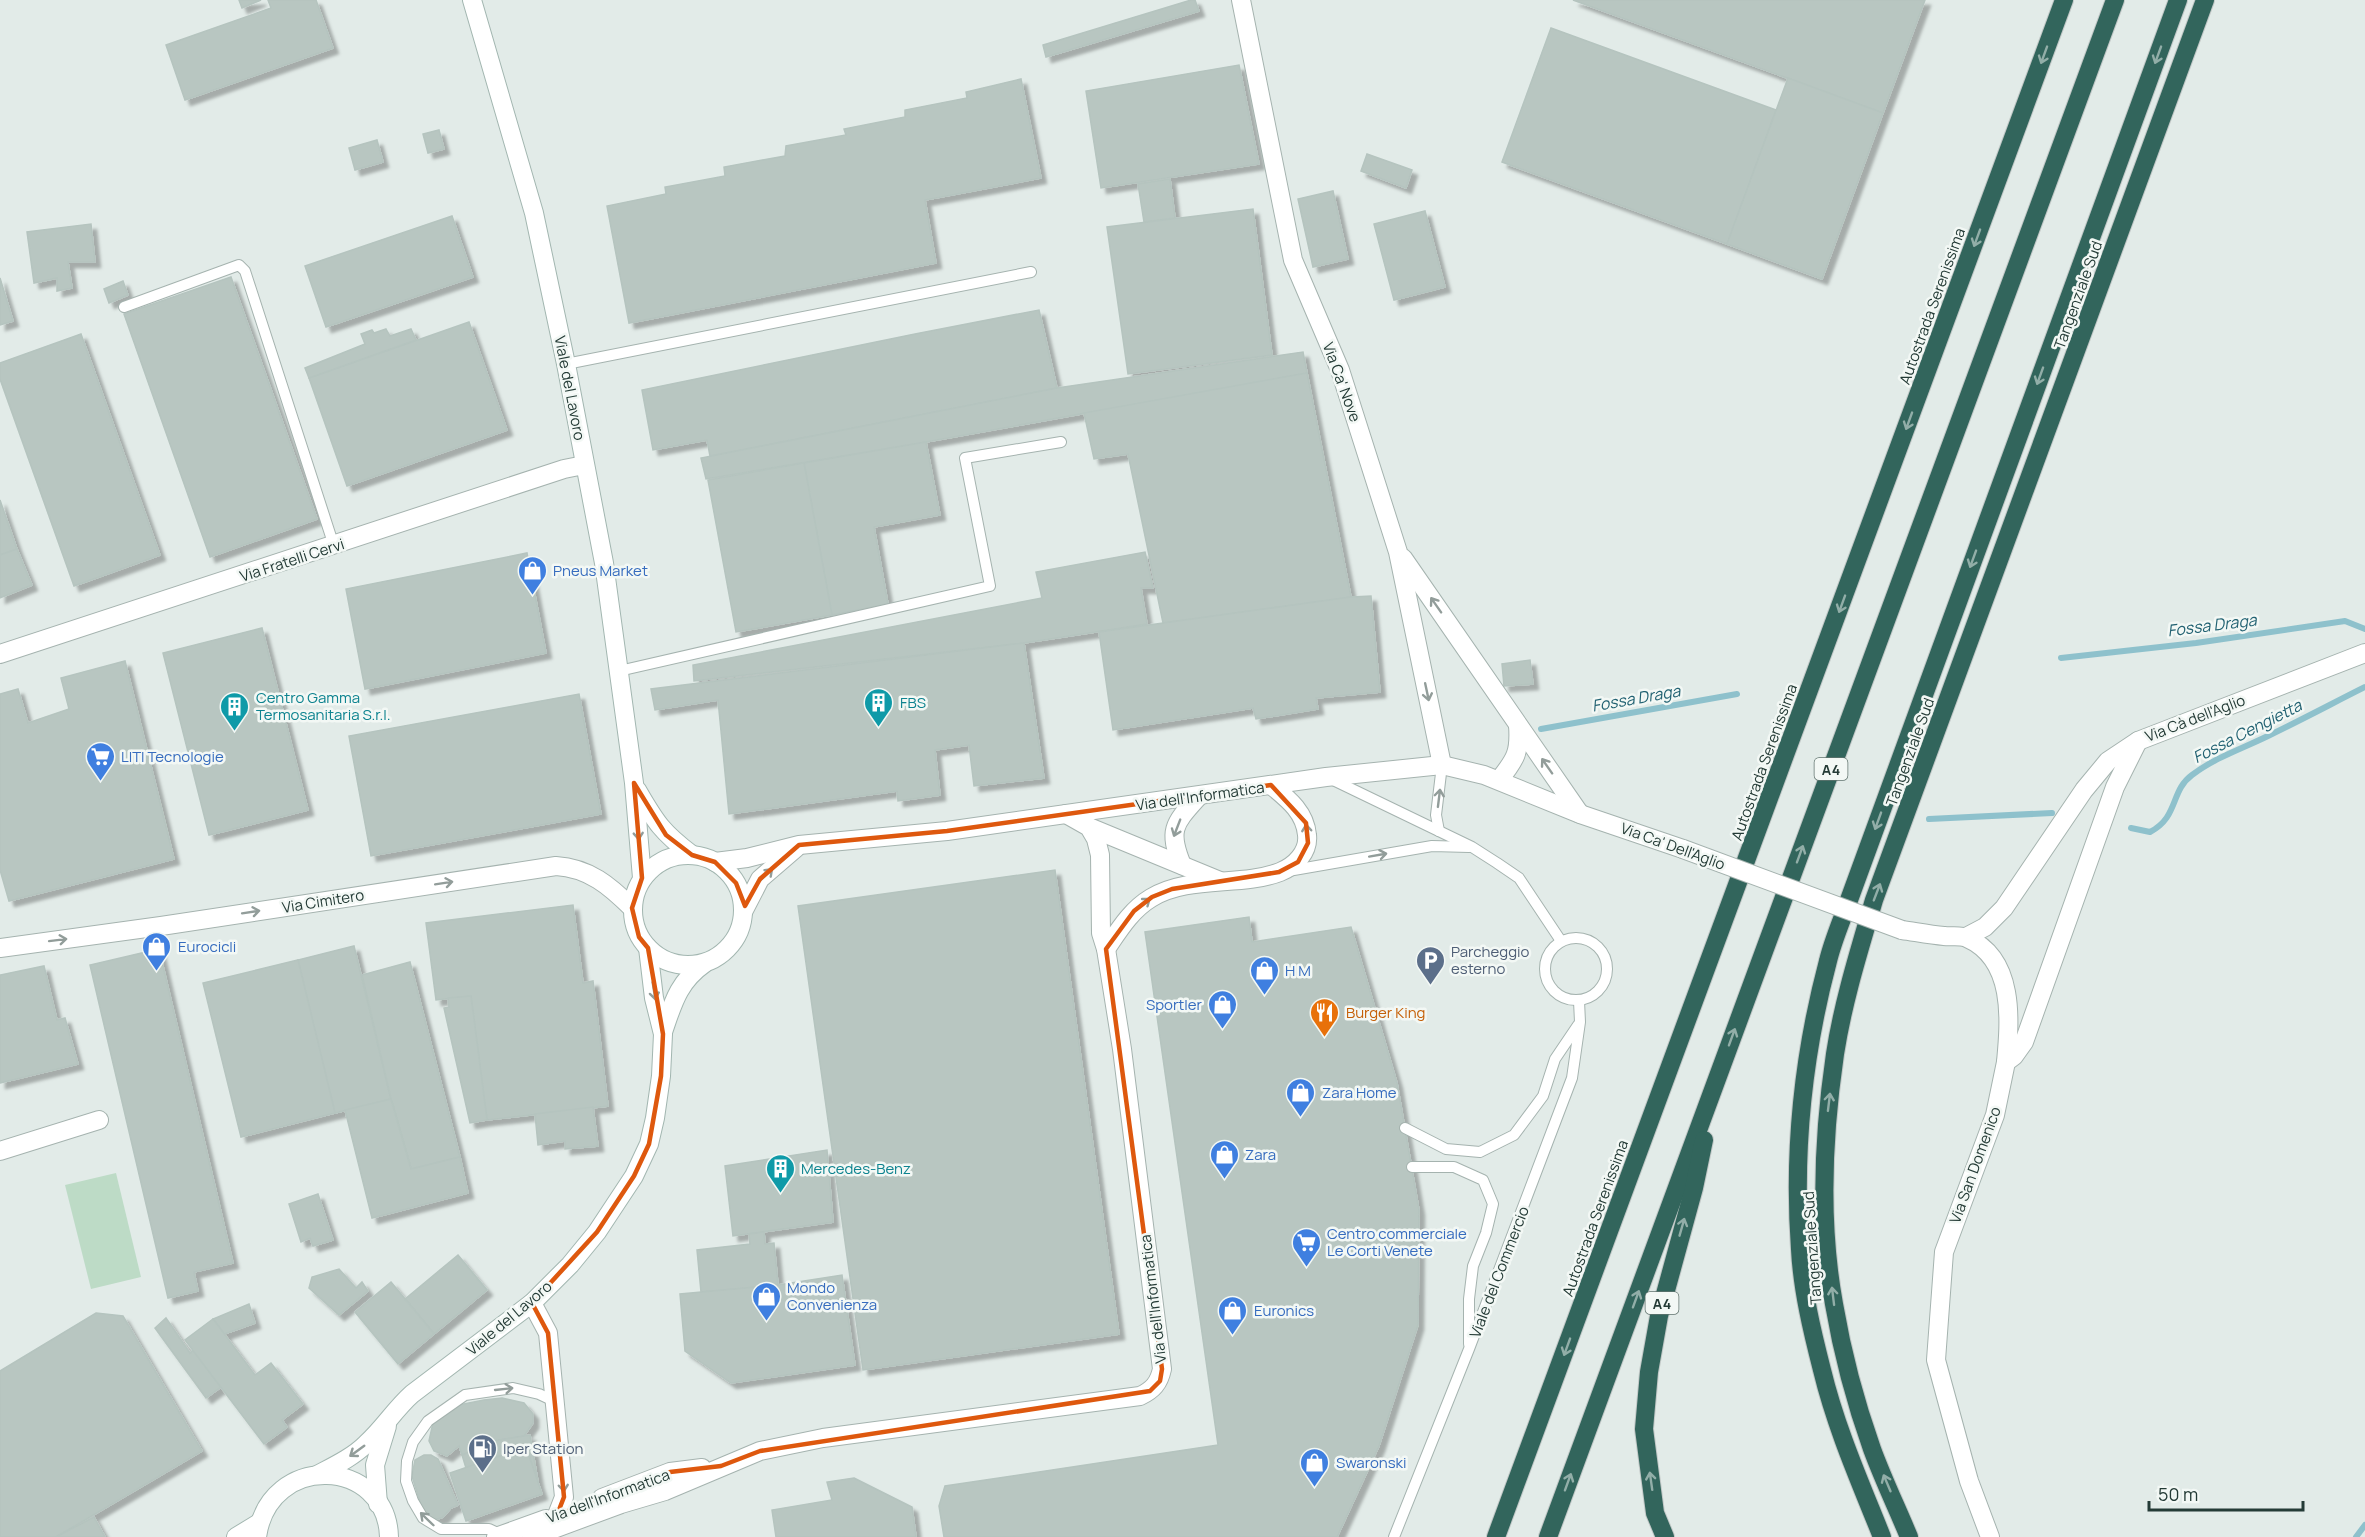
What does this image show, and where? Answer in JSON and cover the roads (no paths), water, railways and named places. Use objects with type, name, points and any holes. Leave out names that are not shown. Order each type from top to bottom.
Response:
[{"type":"highway","name":"Autostrada Serenissima","points":[[1496,1537],[2064,0]]},
{"type":"highway","name":"A4","points":[[1548,1537],[2115,0]]},
{"type":"highway","name":"Tangenziale Sud","points":[[1882,1537],[1846,1449],[1822,1372],[1800,1251],[1798,1170],[1801,1096],[1816,1010],[1829,958],[1849,900],[2178,0]]},
{"type":"highway","name":"Tangenziale Sud","points":[[1909,1537],[1872,1448],[1855,1394],[1834,1303],[1825,1217],[1826,1126],[1835,1053],[1852,972],[1874,900],[2205,0]]},
{"type":"highway","name":"A4","points":[[1665,1537],[1656,1514],[1644,1429],[1649,1372],[1659,1316],[1694,1188],[1719,1073]]},
{"type":"street","name":"Viale del Lavoro","points":[[472,0],[534,213],[566,364],[604,563],[634,783],[642,878]]},
{"type":"street","name":"Via Ca' Nove","points":[[1241,0],[1293,260],[1340,370],[1398,552],[1442,765]]},
{"type":"street","name":"Via Fratelli Cervi","points":[[0,654],[564,469],[584,465]]},
{"type":"street","points":[[1398,552],[1580,814]]},
{"type":"street","name":"Via Cà dell'Aglio","points":[[1966,937],[1985,927],[2004,908],[2084,790],[2108,761],[2138,741],[2365,653]]},
{"type":"street","points":[[1499,780],[1517,755],[1520,744],[1518,724]]},
{"type":"street","name":"Via San Domenico","points":[[1990,1537],[1969,1481],[1936,1360],[1944,1252],[1995,1115],[2006,1062],[2014,1056],[2024,1042],[2115,787],[2138,741]]},
{"type":"street","points":[[1271,785],[1442,765]]},
{"type":"street","name":"Via Ca' Dell'Aglio","points":[[1442,765],[1499,780],[1580,814],[1683,849],[1902,930],[1966,937]]},
{"type":"street","name":"Viale del Lavoro","points":[[236,1537],[258,1530],[268,1505],[281,1490],[298,1479],[317,1474],[348,1458],[366,1445],[412,1394],[532,1303],[570,1265],[634,1176],[649,1144],[655,1118],[661,1076],[663,1034],[674,1000],[690,974],[720,955],[732,943],[740,928],[743,912],[742,897],[727,871],[715,862],[692,855],[666,835],[656,824],[634,783]]},
{"type":"street","name":"Via dell'Informatica","points":[[715,862],[747,858],[799,845],[947,831],[1271,785],[1294,805],[1306,823],[1308,843],[1298,862],[1280,872]]},
{"type":"street","points":[[1182,865],[1175,849],[1173,834],[1184,813],[1199,795]]},
{"type":"street","points":[[1066,814],[1089,826],[1220,881]]},
{"type":"street","name":"Via dell'Informatica","points":[[532,1537],[621,1504],[665,1491],[760,1451],[823,1438],[1140,1396],[1150,1391],[1160,1381],[1162,1369],[1125,1072],[1106,949],[1101,933],[1100,855],[1096,839],[1089,826]]},
{"type":"street","points":[[743,912],[760,879],[799,845]]},
{"type":"street","name":"Viale del Lavoro","points":[[692,855],[673,857],[656,865],[642,878],[635,892],[634,923],[639,937],[660,958],[674,964],[705,963]]},
{"type":"street","name":"Via Cimitero","points":[[0,948],[556,866],[570,867],[595,877],[609,885],[633,908]]},
{"type":"street","points":[[1106,949],[1134,911],[1152,897],[1172,889],[1280,872]]},
{"type":"street","points":[[1966,937],[1983,949],[1998,966],[2006,990],[2009,1033],[2006,1062]]},
{"type":"street","name":"Viale del Lavoro","points":[[648,948],[654,998],[663,1034]]},
{"type":"street","points":[[0,1151],[99,1120]]},
{"type":"street","points":[[532,1303],[548,1333],[564,1497],[557,1515]]},
{"type":"street","name":"Viale del Lavoro","points":[[389,1418],[375,1465],[378,1504],[391,1536]]},
{"type":"street","name":"Via dell'Informatica","points":[[499,1536],[670,1472],[721,1466]]},
{"type":"street","name":"Viale del Lavoro","points":[[317,1474],[345,1478],[358,1484],[378,1504]]},
{"type":"lane","points":[[124,307],[239,265],[245,272],[334,546]]},
{"type":"lane","points":[[566,364],[1031,272]]},
{"type":"lane","points":[[619,671],[990,586],[965,458],[1062,442]]},
{"type":"lane","points":[[1439,831],[1436,815],[1442,765]]},
{"type":"lane","points":[[1326,777],[1472,847],[1519,878],[1561,941]]},
{"type":"lane","points":[[1280,872],[1432,846],[1472,847]]},
{"type":"lane","points":[[1576,937],[1588,939],[1599,946],[1606,957],[1608,970],[1603,986],[1591,997],[1580,1001],[1565,999],[1554,992],[1548,984],[1545,962],[1551,949],[1561,941],[1576,937]]},
{"type":"lane","name":"Viale del Commercio","points":[[1394,1537],[1469,1349],[1572,1078],[1580,1022],[1580,1001]]},
{"type":"lane","points":[[1405,1128],[1446,1149],[1480,1152],[1514,1135],[1543,1096],[1556,1059],[1580,1022]]},
{"type":"lane","points":[[1412,1167],[1454,1167],[1482,1180],[1492,1204],[1486,1233],[1473,1266],[1468,1299],[1469,1349]]},
{"type":"lane","points":[[499,1536],[489,1529],[441,1529],[423,1518],[413,1501],[406,1481],[413,1442],[428,1421],[465,1395],[513,1388],[539,1394],[554,1401]]},
{"type":"waterway","name":"Fossa Draga","points":[[2061,658],[2196,643],[2345,621],[2365,629]]},
{"type":"waterway","name":"Fossa Cengietta","points":[[2131,828],[2150,832],[2159,826],[2166,819],[2185,781],[2202,768],[2365,687]]},
{"type":"waterway","name":"Fossa Draga","points":[[1541,729],[1737,694]]},
{"type":"waterway","name":"Fossa Cengietta","points":[[1929,819],[2052,813]]},
{"type":"waterway","points":[[2356,1537],[2365,1525]]},
{"type":"place","name":"Pneus Market","points":[[532,596]]},
{"type":"place","name":"FBS","points":[[879,728]]},
{"type":"place","name":"Centro Gamma Termosanitaria S.r.l.","points":[[235,732]]},
{"type":"place","name":"LITI Tecnologie","points":[[100,782]]},
{"type":"place","name":"Eurocicli","points":[[157,972]]},
{"type":"place","name":"Parcheggio esterno","points":[[1430,986]]},
{"type":"place","name":"H M","points":[[1264,996]]},
{"type":"place","name":"Sportler","points":[[1223,1030]]},
{"type":"place","name":"Burger King","points":[[1325,1038]]},
{"type":"place","name":"Zara Home","points":[[1301,1118]]},
{"type":"place","name":"Zara","points":[[1224,1180]]},
{"type":"place","name":"Mercedes-Benz","points":[[780,1194]]},
{"type":"place","name":"Centro commerciale Le Corti Venete","points":[[1306,1268]]},
{"type":"place","name":"Mondo Convenienza","points":[[766,1322]]},
{"type":"place","name":"Euronics","points":[[1233,1336]]},
{"type":"place","name":"Iper Station","points":[[482,1474]]},
{"type":"place","name":"Swaronski","points":[[1315,1488]]}]
